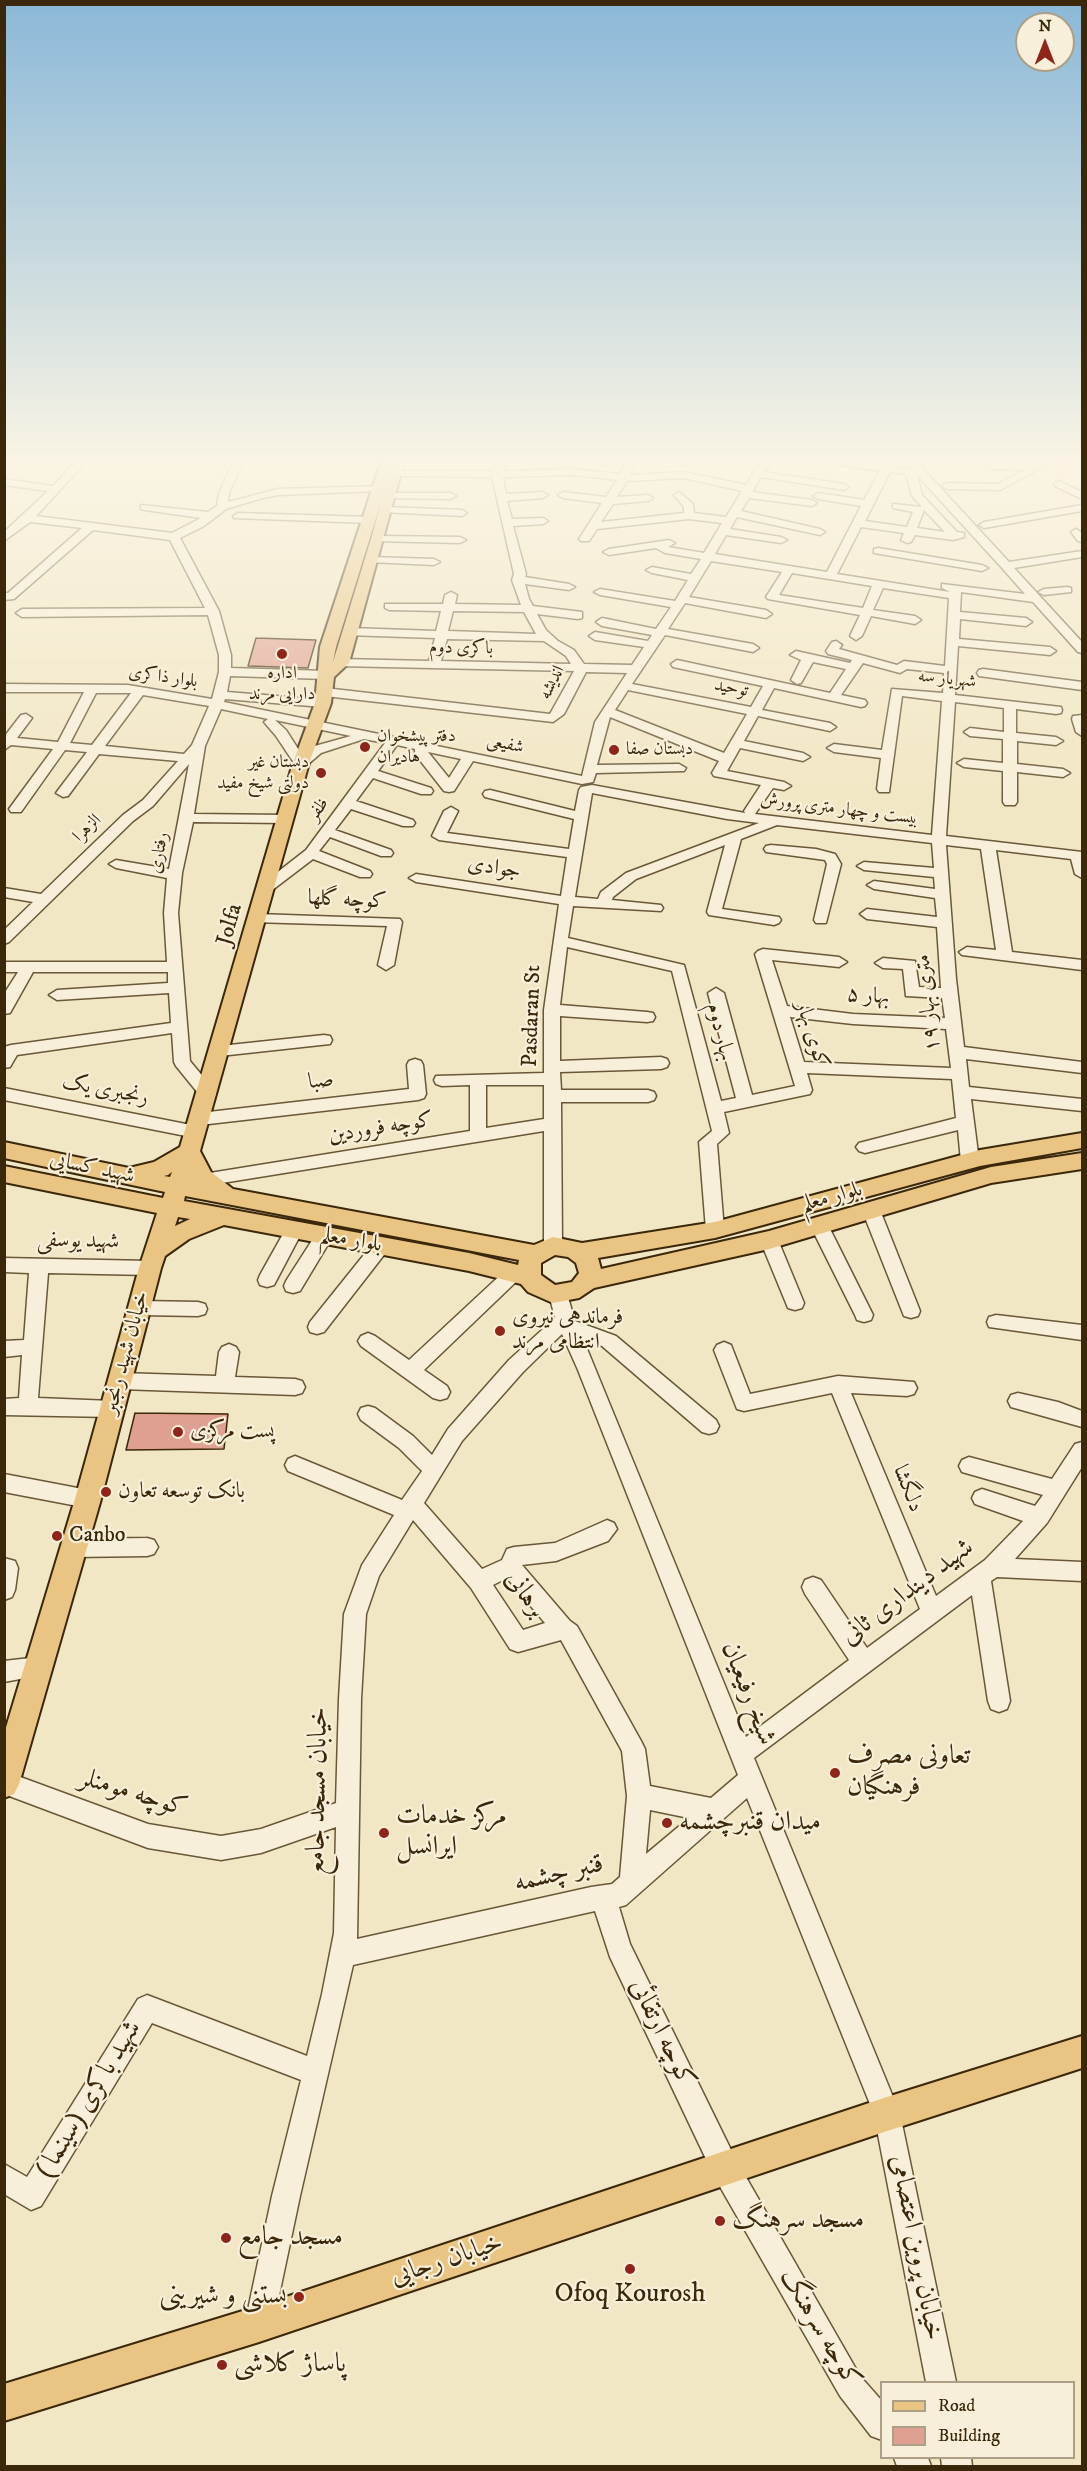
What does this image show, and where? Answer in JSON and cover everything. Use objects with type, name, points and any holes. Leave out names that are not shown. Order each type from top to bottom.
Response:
[{"type":"main road","points":[[323,699],[328,647],[351,577]]},
{"type":"main road","points":[[323,699],[350,632],[367,577]]},
{"type":"main road","name":"Jolfa","points":[[176,1198],[208,1094],[302,763],[323,699]]},
{"type":"main road","points":[[126,1176],[160,1169],[196,1134]]},
{"type":"main road","points":[[153,1260],[181,1233],[226,1207],[211,1186],[201,1177],[196,1134]]},
{"type":"main road","name":"بلوار معلم","points":[[580,1252],[715,1230],[970,1161],[1045,1144],[1083,1140]]},
{"type":"main road","name":"شهید کسایی","points":[[4,1150],[126,1176],[176,1198]]},
{"type":"main road","points":[[35,1181],[45,1179],[52,1173],[56,1166],[53,1160]]},
{"type":"main road","name":"بلوار معلم","points":[[587,1281],[769,1240],[991,1175],[1083,1161]]},
{"type":"main road","name":"شهید کسایی","points":[[4,1174],[126,1199],[176,1198]]},
{"type":"main road","name":"بلوار معلم","points":[[176,1198],[226,1207],[544,1250]]},
{"type":"main road","name":"خیابان شهید رنجبر","points":[[5,1783],[12,1729],[39,1667],[88,1499],[153,1260],[176,1198]]},
{"type":"main road","points":[[126,1199],[144,1210],[155,1229],[153,1260]]},
{"type":"main road","name":"بلوار معلم","points":[[226,1207],[294,1230],[521,1275]]},
{"type":"main road","points":[[564,1246],[580,1252],[590,1264],[590,1273],[587,1281],[571,1292],[558,1294],[544,1291],[521,1275],[544,1250],[564,1246]]},
{"type":"main road","name":"خیابان رجایی","points":[[4,2403],[259,2324],[887,2114],[1083,2052]]},
{"type":"street","points":[[4,596],[10,597],[32,577]]},
{"type":"street","points":[[195,577],[213,611],[225,655],[225,672],[216,703],[198,746]]},
{"type":"street","points":[[784,577],[772,597],[915,620]]},
{"type":"street","points":[[853,577],[879,584],[956,592],[1040,596],[1067,590]]},
{"type":"street","points":[[866,577],[956,592]]},
{"type":"street","points":[[1019,577],[1081,631]]},
{"type":"street","points":[[1028,577],[1040,596],[1083,649]]},
{"type":"street","name":"Pasdaran St","points":[[544,1250],[552,1124],[552,1011],[560,941],[581,817],[601,722],[695,578]]},
{"type":"street","points":[[518,580],[569,587]]},
{"type":"street","name":"اندیشه","points":[[323,699],[553,718],[568,697],[581,669],[570,653],[548,638],[527,609],[518,580]]},
{"type":"street","points":[[856,636],[879,584]]},
{"type":"street","points":[[600,592],[766,614]]},
{"type":"street","name":"۱۹ متری بهار","points":[[956,592],[939,836],[950,993],[970,1161]]},
{"type":"street","points":[[434,666],[451,595]]},
{"type":"street","points":[[389,606],[527,609],[578,615]]},
{"type":"street","points":[[22,613],[213,611]]},
{"type":"street","points":[[955,615],[1083,686]]},
{"type":"street","points":[[602,622],[753,648]]},
{"type":"street","points":[[983,673],[1012,648],[1026,622]]},
{"type":"street","points":[[350,632],[548,638]]},
{"type":"street","points":[[595,636],[652,645]]},
{"type":"street","points":[[953,642],[1050,651]]},
{"type":"street","points":[[836,645],[832,651],[856,663]]},
{"type":"street","points":[[796,680],[803,656],[900,669],[904,665],[951,670]]},
{"type":"street","points":[[834,696],[856,663]]},
{"type":"street","points":[[677,664],[861,703]]},
{"type":"street","name":"باکری دوم","points":[[323,699],[434,666],[637,669]]},
{"type":"street","points":[[225,672],[323,699]]},
{"type":"street","points":[[771,683],[719,773],[784,786]]},
{"type":"street","name":"توحید","points":[[625,686],[830,727]]},
{"type":"street","name":"بلوار ذاکری","points":[[4,688],[136,693],[216,703],[284,718],[323,699]]},
{"type":"street","name":"شهریار سه","points":[[884,789],[896,692],[1056,710]]},
{"type":"street","name":"بلوار ذاکری","points":[[4,693],[136,693]]},
{"type":"street","points":[[16,809],[62,746],[90,693]]},
{"type":"street","points":[[63,793],[136,693]]},
{"type":"street","points":[[216,703],[323,699]]},
{"type":"street","name":"بلوار ذاکری","points":[[216,703],[270,722],[323,699]]},
{"type":"street","name":"شفیعی","points":[[323,699],[358,738],[588,782]]},
{"type":"street","name":"شفیعی","points":[[323,699],[469,758]]},
{"type":"street","points":[[1010,705],[1010,802]]},
{"type":"street","points":[[608,712],[727,759]]},
{"type":"street","points":[[1082,732],[1078,719],[1083,719]]},
{"type":"street","points":[[4,722],[24,721],[6,744]]},
{"type":"street","points":[[270,722],[281,733],[302,763],[316,750],[358,738]]},
{"type":"street","points":[[970,732],[1056,741]]},
{"type":"street","points":[[736,743],[803,757]]},
{"type":"street","points":[[6,744],[62,746],[186,758]]},
{"type":"street","name":"ظفر","points":[[266,888],[311,853],[391,744]]},
{"type":"street","name":"الزهرا","points":[[4,939],[128,818],[148,803],[198,746]]},
{"type":"street","name":"رفتاری","points":[[198,746],[194,783],[175,875],[171,913],[182,1062],[208,1094]]},
{"type":"street","points":[[834,748],[888,755]]},
{"type":"street","points":[[420,751],[449,788],[469,758]]},
{"type":"street","points":[[964,763],[1063,773]]},
{"type":"street","points":[[588,782],[680,768]]},
{"type":"street","points":[[370,773],[426,791]]},
{"type":"street","name":"بیست و چهار متری پرورش","points":[[588,782],[727,815],[1081,851]]},
{"type":"street","name":"بیست و چهار متری پرورش","points":[[588,782],[751,811],[939,836],[988,845],[1081,851]]},
{"type":"street","points":[[751,811],[768,783]]},
{"type":"street","points":[[490,794],[581,817]]},
{"type":"street","points":[[347,803],[408,823]]},
{"type":"street","points":[[451,811],[439,836],[575,854]]},
{"type":"street","points":[[186,818],[286,819]]},
{"type":"street","points":[[604,904],[606,895],[631,876],[776,821]]},
{"type":"street","points":[[816,853],[824,826]]},
{"type":"street","points":[[326,831],[387,853]]},
{"type":"street","points":[[735,836],[714,912],[774,920]]},
{"type":"street","points":[[988,845],[1005,957]]},
{"type":"street","points":[[771,849],[816,853],[830,857],[834,864],[821,920]]},
{"type":"street","points":[[1081,851],[1083,874]]},
{"type":"street","points":[[311,853],[365,874]]},
{"type":"street","points":[[116,864],[175,875]]},
{"type":"street","points":[[864,866],[941,873]]},
{"type":"street","name":"جوادی","points":[[416,878],[567,901],[656,908]]},
{"type":"street","points":[[874,885],[942,894]]},
{"type":"street","points":[[4,892],[44,899]]},
{"type":"street","points":[[867,914],[944,923]]},
{"type":"street","name":"کوچه گلها","points":[[257,919],[395,922],[386,965]]},
{"type":"street","name":"بهار دوم","points":[[560,941],[679,968],[715,1108]]},
{"type":"street","points":[[967,952],[1083,965]]},
{"type":"street","name":"کوی بهار","points":[[715,1108],[745,1100],[804,1090],[763,954],[838,962]]},
{"type":"street","points":[[883,963],[910,964],[914,1022]]},
{"type":"street","points":[[4,966],[175,967]]},
{"type":"street","points":[[4,1009],[28,967]]},
{"type":"street","points":[[57,995],[177,987]]},
{"type":"street","points":[[912,992],[950,993]]},
{"type":"street","points":[[716,993],[745,1100]]},
{"type":"street","points":[[552,1011],[647,1017]]},
{"type":"street","name":"بهار ۵","points":[[781,1011],[953,1024]]},
{"type":"street","points":[[4,1063],[11,1050],[180,1027]]},
{"type":"street","points":[[220,1051],[324,1040]]},
{"type":"street","points":[[957,1052],[1083,1067]]},
{"type":"street","points":[[553,1081],[661,1063]]},
{"type":"street","name":"صبا","points":[[196,1134],[418,1094],[415,1065]]},
{"type":"street","points":[[797,1067],[960,1074]]},
{"type":"street","points":[[442,1080],[553,1081],[648,1096]]},
{"type":"street","points":[[478,1085],[478,1136]]},
{"type":"street","points":[[962,1092],[1083,1105]]},
{"type":"street","name":"رنجبری یک","points":[[4,1094],[196,1134]]},
{"type":"street","points":[[715,1108],[721,1133],[708,1142],[715,1230]]},
{"type":"street","points":[[865,1147],[965,1122]]},
{"type":"street","name":"کوچه فروردین","points":[[216,1178],[552,1124]]},
{"type":"street","points":[[871,1210],[911,1311]]},
{"type":"street","points":[[819,1226],[864,1315]]},
{"type":"street","points":[[267,1280],[294,1230]]},
{"type":"street","points":[[293,1286],[324,1236]]},
{"type":"street","points":[[769,1240],[795,1303]]},
{"type":"street","points":[[317,1327],[381,1246]]},
{"type":"street","name":"شهید یوسفی","points":[[4,1265],[153,1260]]},
{"type":"street","points":[[28,1406],[39,1265]]},
{"type":"street","points":[[410,1371],[521,1275]]},
{"type":"street","name":"شیخ رفیعیان","points":[[558,1294],[566,1323],[588,1370],[887,2114]]},
{"type":"street","points":[[140,1308],[198,1309]]},
{"type":"street","points":[[996,1322],[1083,1333]]},
{"type":"street","points":[[566,1323],[609,1341],[709,1426]]},
{"type":"street","name":"خیابان مسجد جامع","points":[[259,2324],[286,2196],[343,1955],[346,1933],[350,1699],[355,1614],[370,1572],[455,1435],[524,1358],[566,1323]]},
{"type":"street","points":[[368,1341],[440,1392]]},
{"type":"street","points":[[4,1349],[33,1347]]},
{"type":"street","points":[[724,1350],[744,1403],[838,1384],[907,1389]]},
{"type":"street","points":[[224,1384],[229,1352]]},
{"type":"street","points":[[120,1381],[295,1387]]},
{"type":"street","name":"دلگشا","points":[[838,1384],[932,1612]]},
{"type":"street","points":[[1018,1401],[1058,1410],[1083,1419]]},
{"type":"street","points":[[4,1407],[112,1409]]},
{"type":"street","points":[[368,1414],[406,1442],[433,1469]]},
{"type":"street","name":"شهید دینداری ثانی","points":[[741,1754],[987,1572],[1040,1517],[1055,1489],[1083,1450]]},
{"type":"street","points":[[295,1465],[409,1507],[479,1581]]},
{"type":"street","points":[[969,1466],[1055,1489]]},
{"type":"street","points":[[4,1483],[88,1499]]},
{"type":"street","points":[[982,1498],[1040,1517]]},
{"type":"street","points":[[510,1566],[514,1556],[556,1552],[601,1534],[607,1529]]},
{"type":"street","points":[[73,1548],[147,1547]]},
{"type":"street","name":"برهانی","points":[[562,1628],[518,1642],[479,1581],[510,1566],[562,1628],[569,1633],[633,1749],[639,1796],[632,1883]]},
{"type":"street","points":[[4,1590],[6,1568]]},
{"type":"street","points":[[999,1701],[987,1572],[1083,1572]]},
{"type":"street","points":[[813,1587],[864,1663]]},
{"type":"street","points":[[4,1672],[39,1667]]},
{"type":"street","name":"قنبر چشمه","points":[[343,1955],[617,1896],[751,1779]]},
{"type":"street","name":"کوچه مومنلر","points":[[5,1783],[148,1836],[221,1848],[261,1842],[349,1811]]},
{"type":"street","points":[[639,1796],[715,1811]]},
{"type":"street","name":"کوچه ارتقائی","points":[[604,1898],[620,1948],[725,2168]]},
{"type":"street","name":"شهید باکری (سینما )","points":[[4,2177],[31,2196],[147,2008],[316,2073]]},
{"type":"street","name":"خیابان پروین اعتصامی","points":[[887,2114],[941,2381]]},
{"type":"street","name":"کوچه سرهنگ","points":[[725,2168],[850,2386],[880,2423]]},
{"type":"building","name":"اداره دارایی مرند","points":[[256,638],[316,640],[308,668],[248,666]]},
{"type":"building","name":"پست مرکزی","points":[[135,1413],[228,1414],[224,1449],[126,1450]]},
{"type":"place","name":"اداره دارایی مرند","points":[[282,654]]},
{"type":"place","name":"دفتر پیشخوان هادیران","points":[[365,747]]},
{"type":"place","name":"دبستان صفا","points":[[614,750]]},
{"type":"place","name":"دبستان غیر دولتی شیخ مفید","points":[[321,773]]},
{"type":"place","name":"فرماندهی نیروی انتظامی مرند","points":[[500,1331]]},
{"type":"place","name":"پست مرکزی","points":[[178,1432]]},
{"type":"place","name":"بانک توسعه تعاون","points":[[106,1492]]},
{"type":"place","name":"Canbo","points":[[57,1536]]},
{"type":"place","name":"تعاونی مصرف فرهنگیان","points":[[835,1773]]},
{"type":"place","name":"میدان قنبرچشمه","points":[[667,1823]]},
{"type":"place","name":"مرکز خدمات ایرانسل","points":[[384,1833]]},
{"type":"place","name":"مسجد سرهنگ","points":[[720,2221]]},
{"type":"place","name":"مسجد جامع","points":[[226,2238]]},
{"type":"place","name":"Ofoq Kourosh","points":[[630,2269]]},
{"type":"place","name":"بستنی و شیرینی","points":[[299,2297]]},
{"type":"place","name":"پاساژ کلاشی","points":[[222,2365]]}]
